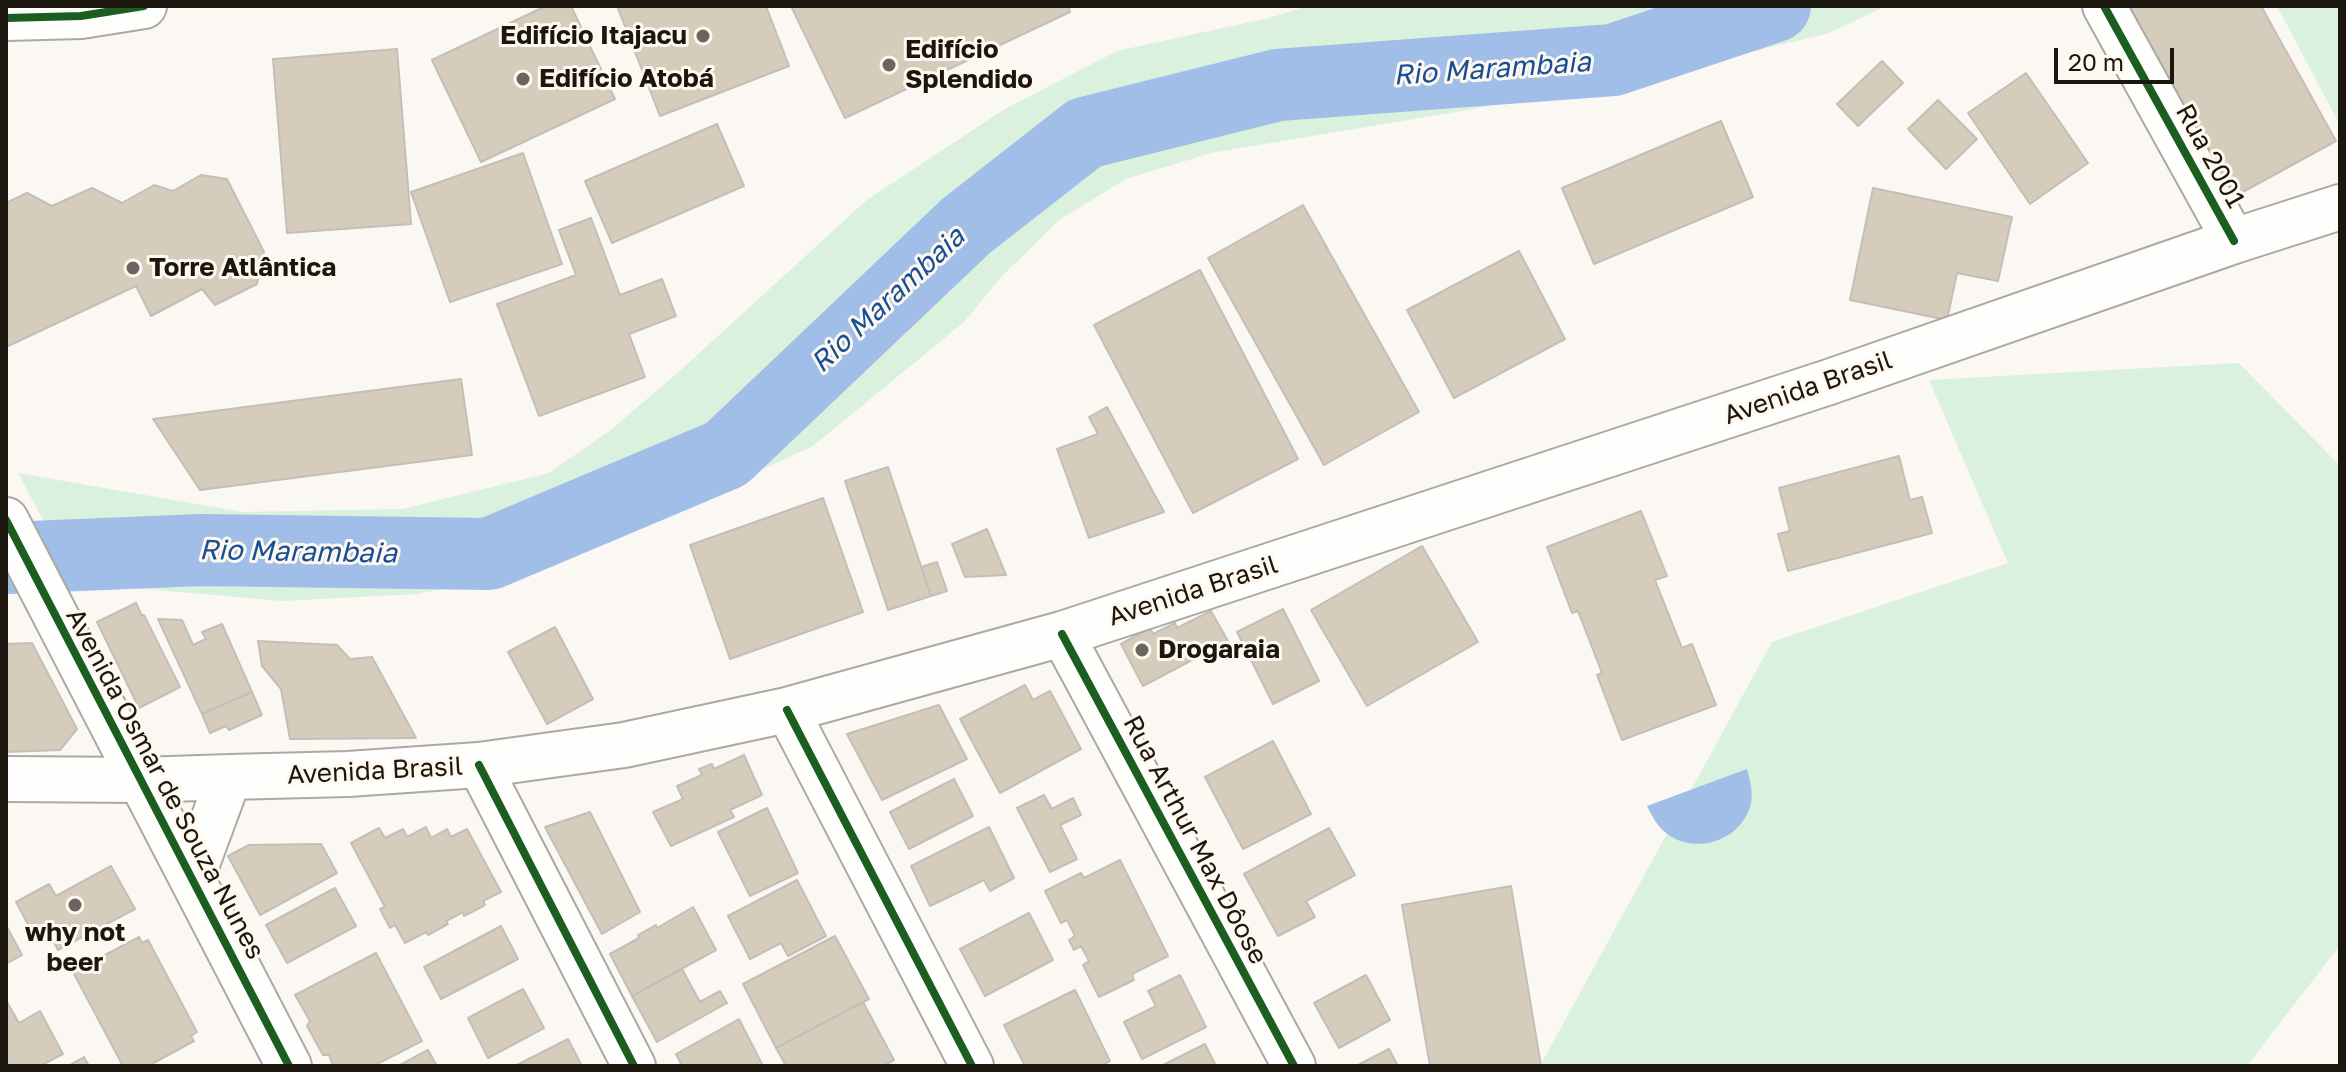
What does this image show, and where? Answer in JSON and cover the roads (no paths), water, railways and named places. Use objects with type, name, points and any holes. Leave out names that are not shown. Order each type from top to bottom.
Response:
[{"type":"main road","points":[[6,18],[81,16],[144,6]]},
{"type":"main road","name":"Avenida Brasil","points":[[6,779],[141,780],[348,774],[479,765],[624,745],[787,710],[1062,634],[1829,382],[2340,207]]},
{"type":"main road","name":"Avenida Osmar de Souza Nunes","points":[[6,520],[289,1066]]},
{"type":"main road","points":[[192,877],[229,777]]},
{"type":"street","name":"Rua 2001","points":[[2104,6],[2234,241]]},
{"type":"street","name":"Rua Arthur Max Dôose","points":[[1062,634],[1294,1066]]},
{"type":"street","points":[[787,710],[972,1066]]},
{"type":"street","points":[[479,765],[634,1066]]},
{"type":"water","points":[[1747,769],[1752,792],[1750,807],[1736,829],[1714,841],[1702,844],[1677,840],[1660,827],[1647,806]]},
{"type":"waterway","name":"Rio Marambaia","points":[[6,558],[201,550],[489,554],[726,454],[966,226],[1085,133],[1278,85],[1613,60],[1775,6]]},
{"type":"place","name":"Edifício Itajacu","points":[[703,36]]},
{"type":"place","name":"Edifício Splendido","points":[[889,65]]},
{"type":"place","name":"Edifício Atobá","points":[[523,79]]},
{"type":"place","name":"Torre Atlântica","points":[[133,268]]},
{"type":"place","name":"Drogaraia","points":[[1142,650]]},
{"type":"place","name":"why not beer","points":[[75,905]]}]
